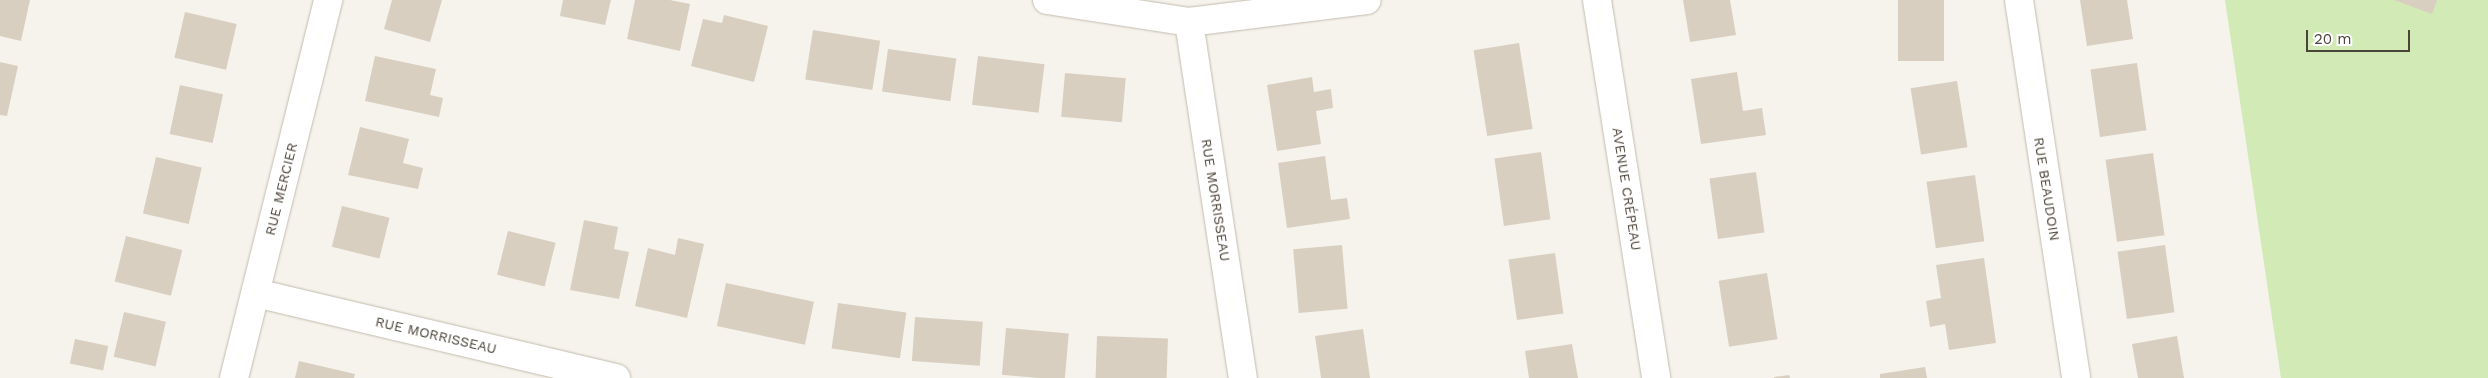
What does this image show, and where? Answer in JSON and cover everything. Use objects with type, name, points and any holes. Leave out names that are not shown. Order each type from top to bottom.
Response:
[{"type":"street","name":"RUE MERCIER","points":[[234,378],[328,0]]},
{"type":"street","points":[[1047,0],[1189,22],[1367,0]]},
{"type":"street","name":"AVENUE CRÉPEAU","points":[[1597,0],[1656,378]]},
{"type":"street","name":"RUE BEAUDOIN","points":[[2018,0],[2076,378]]},
{"type":"street","name":"RUE MORRISSEAU","points":[[1189,22],[1243,378]]},
{"type":"street","name":"RUE MORRISSEAU","points":[[256,293],[616,378]]},
{"type":"green space","points":[[2225,0],[2488,0],[2488,378],[2281,378]]},
{"type":"building","points":[[0,0],[30,0],[21,41],[0,36]]},
{"type":"building","points":[[392,0],[442,0],[430,42],[384,29]]},
{"type":"building","points":[[563,0],[611,0],[605,25],[560,16]]},
{"type":"building","points":[[635,0],[670,0],[690,4],[680,51],[627,39]]},
{"type":"building","points":[[1683,0],[1730,0],[1736,35],[1690,42]]},
{"type":"building","points":[[1898,0],[1944,0],[1944,61],[1898,61]]},
{"type":"building","points":[[2080,0],[2127,0],[2133,39],[2087,46]]},
{"type":"building","points":[[2394,0],[2437,0],[2432,14]]},
{"type":"building","points":[[185,12],[237,24],[226,70],[174,58]]},
{"type":"building","points":[[724,15],[768,26],[754,82],[691,66],[703,19],[722,23]]},
{"type":"building","points":[[813,30],[880,41],[872,90],[805,79]]},
{"type":"building","points":[[1519,43],[1533,129],[1487,136],[1474,50]]},
{"type":"building","points":[[888,49],[956,59],[950,101],[882,92]]},
{"type":"building","points":[[375,56],[436,69],[430,95],[443,98],[439,117],[365,101]]},
{"type":"building","points":[[978,56],[1045,64],[1039,113],[972,105]]},
{"type":"building","points":[[0,62],[18,66],[7,116],[0,115]]},
{"type":"building","points":[[2137,63],[2146,130],[2100,137],[2090,70]]},
{"type":"building","points":[[1737,72],[1743,111],[1762,108],[1766,135],[1701,144],[1691,79]]},
{"type":"building","points":[[1065,73],[1126,78],[1122,122],[1061,117]]},
{"type":"building","points":[[1312,77],[1314,92],[1331,89],[1333,108],[1316,111],[1321,144],[1277,151],[1267,85]]},
{"type":"building","points":[[1957,81],[1967,147],[1921,155],[1911,88]]},
{"type":"building","points":[[180,85],[223,94],[213,143],[170,134]]},
{"type":"building","points":[[360,127],[409,139],[403,163],[423,168],[418,189],[348,175]]},
{"type":"building","points":[[1541,152],[1550,219],[1504,226],[1494,159]]},
{"type":"building","points":[[2153,153],[2165,235],[2117,242],[2105,160]]},
{"type":"building","points":[[1325,156],[1331,200],[1347,198],[1350,219],[1287,228],[1278,163]]},
{"type":"building","points":[[156,157],[202,168],[189,224],[143,214]]},
{"type":"building","points":[[1756,172],[1764,232],[1718,239],[1709,179]]},
{"type":"building","points":[[1975,175],[1984,241],[1936,248],[1926,182]]},
{"type":"building","points":[[342,206],[390,218],[379,259],[332,247]]},
{"type":"building","points":[[584,220],[618,227],[614,249],[629,252],[619,299],[570,290]]},
{"type":"building","points":[[508,231],[556,243],[545,287],[497,275]]},
{"type":"building","points":[[126,236],[182,250],[171,296],[115,282]]},
{"type":"building","points":[[678,238],[704,244],[687,318],[635,306],[648,248],[675,255]]},
{"type":"building","points":[[1342,245],[1348,309],[1299,313],[1293,249]]},
{"type":"building","points":[[2165,245],[2174,312],[2127,319],[2117,252]]},
{"type":"building","points":[[1555,253],[1563,313],[1517,320],[1508,260]]},
{"type":"building","points":[[1984,258],[1996,343],[1949,350],[1945,324],[1930,327],[1926,301],[1941,298],[1936,265]]},
{"type":"building","points":[[1767,273],[1777,339],[1729,347],[1719,281]]},
{"type":"building","points":[[726,283],[814,302],[805,345],[717,326]]},
{"type":"building","points":[[838,303],[906,313],[900,358],[832,349]]},
{"type":"building","points":[[124,312],[166,322],[156,366],[114,357]]},
{"type":"building","points":[[915,317],[983,322],[980,366],[912,361]]},
{"type":"building","points":[[1006,328],[1069,333],[1065,378],[1002,375]]},
{"type":"building","points":[[1363,329],[1370,378],[1321,378],[1315,336]]},
{"type":"building","points":[[1097,336],[1168,338],[1167,378],[1096,378]]},
{"type":"building","points":[[2177,336],[2184,378],[2138,378],[2132,344]]},
{"type":"building","points":[[75,339],[108,346],[103,371],[70,363]]},
{"type":"building","points":[[1572,344],[1578,378],[1529,378],[1525,351]]},
{"type":"building","points":[[299,361],[355,374],[354,378],[295,378]]},
{"type":"building","points":[[1925,367],[1927,378],[1880,378],[1880,374]]},
{"type":"building","points":[[1789,375],[1790,378],[1774,378],[1774,377]]}]
